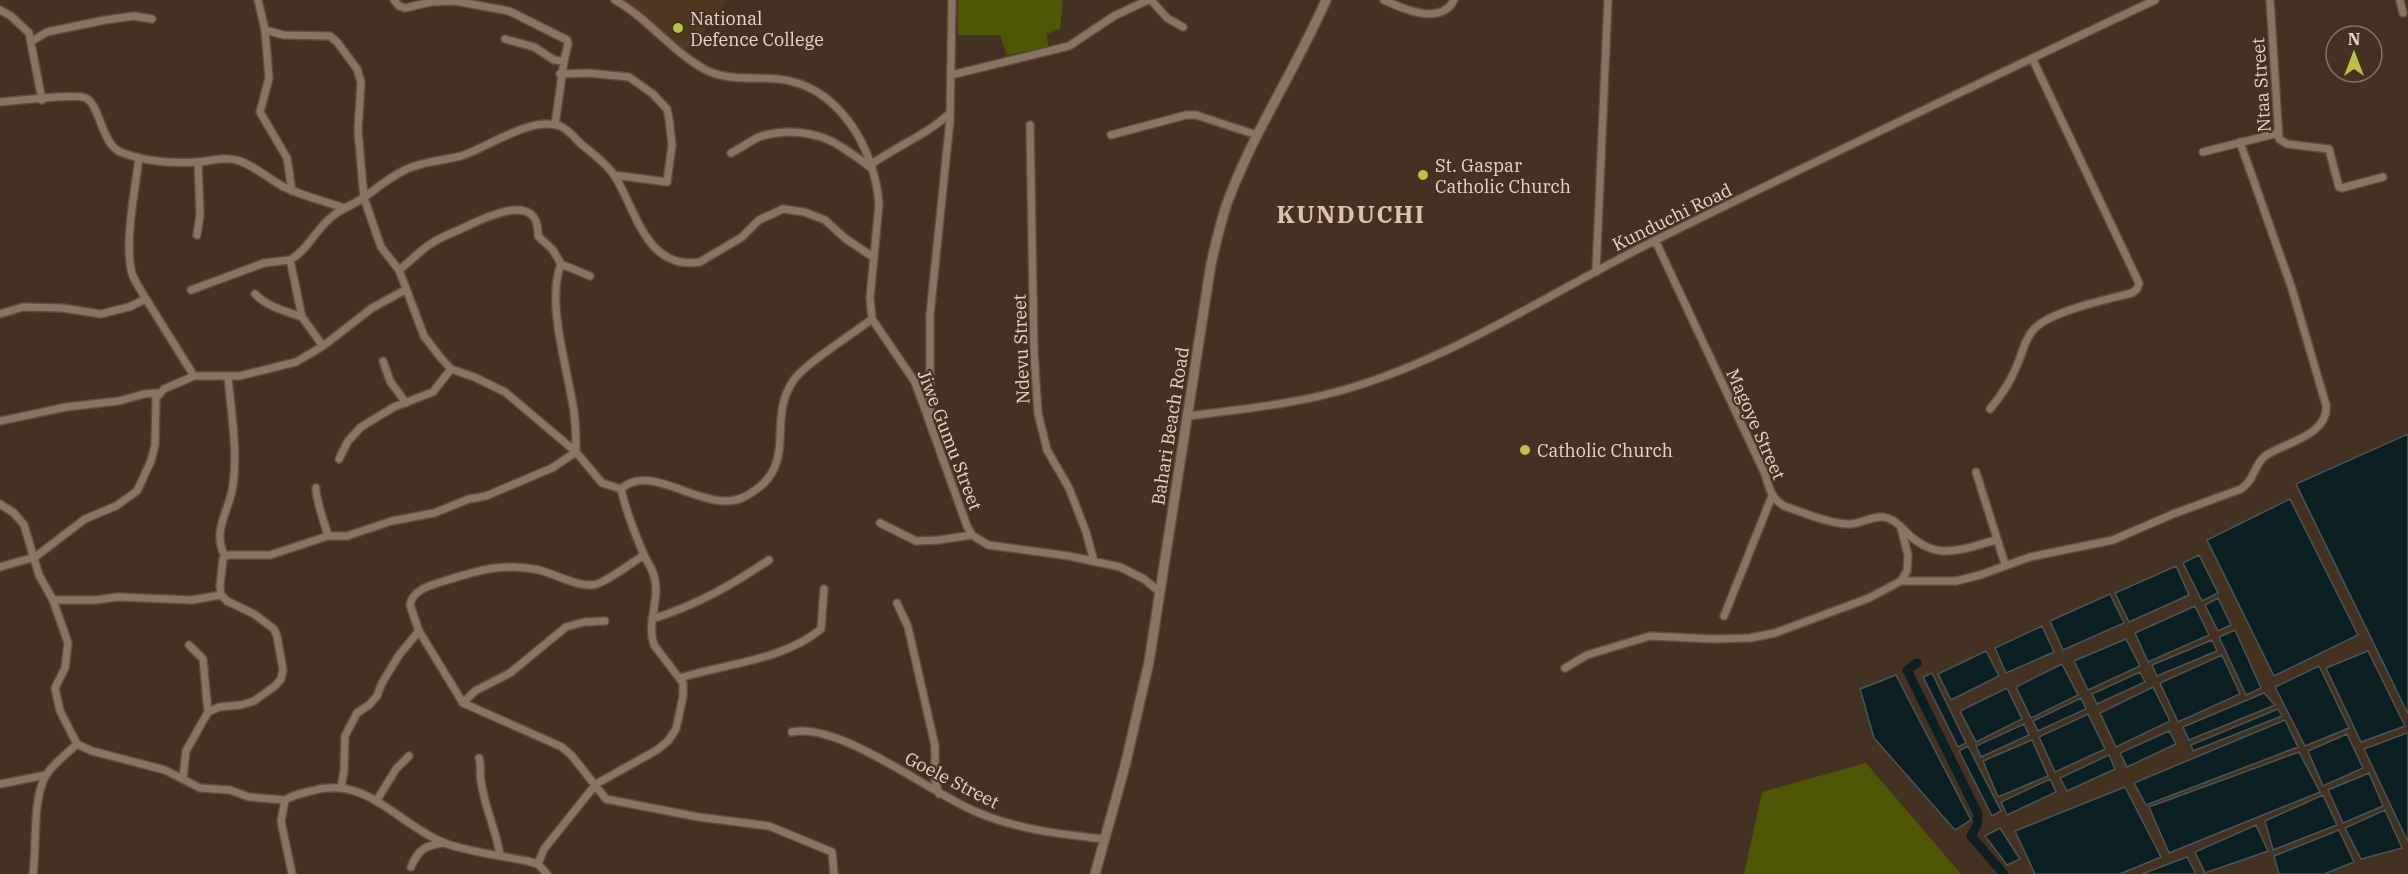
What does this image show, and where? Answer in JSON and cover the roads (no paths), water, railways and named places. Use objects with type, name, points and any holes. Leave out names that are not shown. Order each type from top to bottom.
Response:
[{"type":"street","points":[[258,0],[265,30],[269,78],[260,112],[287,158],[292,191]]},
{"type":"street","points":[[394,0],[399,6],[405,8],[431,2],[455,1],[509,11],[567,40],[560,74],[555,125]]},
{"type":"street","name":"Jiwe Gumu Street","points":[[615,0],[708,71],[733,77],[793,81],[822,95],[850,120],[858,134],[878,189],[879,204],[870,298],[873,320],[915,382],[972,535],[988,545],[1120,567],[1144,579],[1160,592]]},
{"type":"street","points":[[930,426],[930,315],[943,205],[950,113],[952,0]]},
{"type":"street","points":[[951,75],[1069,46],[1114,15],[1150,0],[1167,18],[1183,27]]},
{"type":"street","name":"Bahari Beach Road","points":[[1095,874],[1125,766],[1149,662],[1211,264],[1220,226],[1230,196],[1257,135],[1326,0]]},
{"type":"street","points":[[1384,0],[1420,14],[1440,12],[1447,9],[1454,0]]},
{"type":"street","points":[[1596,272],[1608,0]]},
{"type":"street","name":"Kunduchi Road","points":[[1188,416],[1284,404],[1351,388],[1398,370],[1481,333],[1655,240],[2155,0]]},
{"type":"street","name":"Ntaa Street","points":[[2270,0],[2279,139],[2284,143],[2329,149],[2338,183],[2342,188],[2383,177]]},
{"type":"street","points":[[2400,0],[2403,13]]},
{"type":"street","points":[[0,10],[29,33],[42,100]]},
{"type":"street","points":[[32,41],[47,32],[105,20],[134,15],[152,19]]},
{"type":"street","points":[[265,30],[284,35],[330,36],[357,69],[361,82],[358,131],[364,198],[381,247],[399,270],[424,336],[451,369],[505,392],[576,452],[602,483],[621,489]]},
{"type":"street","points":[[505,39],[534,47],[554,60],[564,62]]},
{"type":"street","points":[[1990,409],[2016,369],[2028,338],[2036,326],[2064,312],[2132,293],[2137,289],[2139,283],[2032,58]]},
{"type":"street","points":[[560,74],[588,73],[629,77],[646,88],[666,109],[672,145],[667,182],[614,175]]},
{"type":"street","points":[[0,102],[42,100],[69,95],[85,97],[91,101],[103,130],[115,149],[140,158],[198,162],[226,158],[239,160],[292,191],[344,208]]},
{"type":"street","points":[[872,170],[872,164],[883,155],[930,130],[950,113]]},
{"type":"street","points":[[1111,135],[1186,115],[1196,115],[1257,135]]},
{"type":"street","points":[[191,290],[264,263],[290,260],[309,244],[316,231],[344,208],[364,198],[411,167],[462,155],[529,127],[555,125],[562,127],[614,175],[632,206],[636,222],[642,233],[653,246],[673,259],[692,263],[700,262],[742,237],[759,220],[783,209],[804,212],[825,220],[846,239],[873,257]]},
{"type":"street","name":"Ndevu Street","points":[[1030,125],[1034,352],[1038,413],[1047,450],[1069,488],[1086,532],[1094,561]]},
{"type":"street","points":[[731,153],[761,136],[773,133],[808,132],[825,137],[842,146],[872,170]]},
{"type":"street","points":[[2203,152],[2278,133]]},
{"type":"street","points":[[1565,668],[1587,655],[1650,636],[1714,639],[1750,638],[1775,633],[1869,598],[1901,581],[1956,581],[2030,557],[2113,540],[2241,489],[2248,484],[2265,456],[2303,439],[2323,419],[2326,405],[2292,289],[2240,142]]},
{"type":"street","points":[[140,158],[132,217],[130,259],[132,272],[146,299],[194,376]]},
{"type":"street","points":[[198,162],[200,215],[198,235]]},
{"type":"street","points":[[399,270],[432,243],[487,216],[521,209],[533,216],[538,228],[538,237],[553,250],[561,264],[590,276]]},
{"type":"street","name":"Magoye Street","points":[[1655,240],[1765,474],[1772,496],[1784,506],[1837,522],[1851,524],[1883,517],[1892,519],[1918,544],[1934,551],[1956,550],[1996,540]]},
{"type":"street","points":[[290,260],[302,317],[323,346]]},
{"type":"street","points":[[561,264],[556,295],[559,333],[575,419],[576,452]]},
{"type":"street","points":[[0,421],[66,407],[119,401],[144,394],[158,393],[172,384],[194,376],[228,377],[296,362],[323,346],[372,308],[405,290]]},
{"type":"street","points":[[255,294],[269,305],[302,317]]},
{"type":"street","points":[[0,314],[23,307],[62,308],[101,314],[129,307],[146,299]]},
{"type":"street","points":[[621,489],[629,482],[652,482],[719,501],[744,497],[767,480],[777,466],[783,404],[794,379],[873,320]]},
{"type":"street","points":[[382,361],[390,381],[406,403]]},
{"type":"street","points":[[339,459],[348,441],[361,427],[376,416],[433,392],[451,369]]},
{"type":"street","points":[[225,556],[219,546],[218,536],[233,485],[234,443],[228,377]]},
{"type":"street","points":[[0,567],[34,557],[85,519],[127,500],[137,491],[151,461],[155,444],[154,407],[158,393]]},
{"type":"street","points":[[225,556],[270,555],[328,536],[347,536],[392,521],[434,513],[469,499],[486,496],[552,468],[576,452]]},
{"type":"street","points":[[1976,472],[1996,540],[2006,564]]},
{"type":"street","points":[[316,488],[316,496],[323,513],[328,536]]},
{"type":"street","points":[[538,864],[549,842],[596,784],[657,750],[668,741],[676,729],[680,716],[684,690],[680,678],[654,645],[651,630],[655,596],[654,576],[644,555],[621,489]]},
{"type":"street","points":[[1724,616],[1772,496]]},
{"type":"street","points":[[0,504],[14,513],[24,525],[39,575],[53,600],[68,642],[65,668],[55,688],[60,711],[77,744],[92,751],[165,770],[200,788],[231,790],[249,798],[285,800],[323,787],[341,787],[361,792],[444,843],[538,864],[547,874]]},
{"type":"street","points":[[880,524],[915,541],[972,535]]},
{"type":"street","points":[[1900,526],[1908,555],[1907,571],[1901,581]]},
{"type":"street","points":[[644,555],[597,584],[587,585],[539,570],[492,567],[430,585],[420,590],[410,601],[419,631],[463,703],[562,747],[596,784],[606,799],[698,817],[770,826],[832,852],[834,874]]},
{"type":"street","points":[[207,712],[219,707],[254,701],[275,686],[281,679],[283,670],[274,629],[254,614],[227,601],[221,595],[222,564],[225,556]]},
{"type":"street","points":[[652,619],[676,611],[724,589],[769,560]]},
{"type":"street","points":[[680,678],[764,657],[794,648],[806,641],[821,629],[824,589]]},
{"type":"street","points":[[53,600],[95,600],[118,597],[192,600],[221,595]]},
{"type":"street","points":[[897,603],[908,627],[935,746],[935,780],[939,794]]},
{"type":"street","points":[[463,703],[475,691],[510,673],[566,627],[584,622],[606,621]]},
{"type":"street","points":[[341,787],[345,736],[357,713],[377,696],[399,655],[419,631]]},
{"type":"street","points":[[183,779],[186,751],[207,712],[203,659],[189,645]]},
{"type":"street","name":"Goele Street","points":[[792,732],[800,731],[831,736],[861,748],[939,794],[977,813],[1014,826],[1104,839]]},
{"type":"street","points":[[33,874],[35,826],[42,786],[46,775],[77,744]]},
{"type":"street","points":[[377,800],[396,769],[409,756]]},
{"type":"street","points":[[479,758],[482,766],[480,779],[496,831],[500,855]]},
{"type":"street","points":[[0,784],[46,775]]},
{"type":"street","points":[[285,800],[282,821],[292,874]]},
{"type":"street","points":[[411,867],[416,855],[424,846],[444,843]]},
{"type":"water","points":[[2408,434],[2408,714],[2296,484]]},
{"type":"water","points":[[2290,499],[2358,635],[2274,676],[2207,540]]},
{"type":"water","points":[[2199,555],[2218,593],[2202,601],[2183,563]]},
{"type":"water","points":[[2176,566],[2189,595],[2129,622],[2115,593]]},
{"type":"water","points":[[2110,594],[2124,623],[2063,650],[2050,621]]},
{"type":"water","points":[[2218,598],[2231,625],[2218,631],[2205,605]]},
{"type":"water","points":[[2195,606],[2209,635],[2148,662],[2135,633]]},
{"type":"water","points":[[2042,626],[2054,652],[2006,673],[1995,648]]},
{"type":"water","points":[[2235,630],[2261,688],[2246,695],[2219,637]]},
{"type":"water","points":[[2126,639],[2140,666],[2088,690],[2074,661]]},
{"type":"water","points":[[2212,640],[2217,651],[2157,676],[2152,665]]},
{"type":"water","points":[[1986,651],[1999,676],[1951,700],[1938,674]]},
{"type":"water","points":[[2368,651],[2405,726],[2361,742],[2326,668]]},
{"type":"water","points":[[2222,655],[2240,694],[2178,722],[2160,683]]},
{"type":"water","points":[[2062,664],[2078,695],[2031,718],[2016,687]]},
{"type":"water","points":[[2319,666],[2349,728],[2305,746],[2275,687]]},
{"type":"water","points":[[2140,672],[2145,682],[2097,704],[2092,694]]},
{"type":"water","points":[[1932,673],[1966,743],[1958,747],[1923,677]]},
{"type":"water","points":[[1896,675],[1971,820],[1955,830],[1874,738],[1860,689]]},
{"type":"water","points":[[2153,687],[2170,721],[2116,747],[2100,713]]},
{"type":"water","points":[[2007,688],[2022,719],[1976,742],[1960,711]]},
{"type":"water","points":[[2264,693],[2275,705],[2189,740],[2183,727]]},
{"type":"water","points":[[2081,698],[2086,709],[2038,731],[2033,721]]},
{"type":"water","points":[[2278,709],[2282,716],[2193,751],[2191,745]]},
{"type":"water","points":[[2088,714],[2105,749],[2055,772],[2039,737]]},
{"type":"water","points":[[2285,720],[2298,747],[2146,805],[2134,783]]},
{"type":"water","points":[[2024,724],[2029,735],[1981,757],[1976,746]]},
{"type":"water","points":[[2169,731],[2176,744],[2127,767],[2120,753]]},
{"type":"water","points":[[2347,734],[2363,768],[2323,786],[2308,751]]},
{"type":"water","points":[[2408,734],[2408,842],[2364,749]]},
{"type":"water","points":[[2032,740],[2048,776],[1998,797],[1983,761]]},
{"type":"water","points":[[1968,746],[2001,811],[1992,816],[1959,751]]},
{"type":"water","points":[[2299,752],[2320,792],[2169,853],[2149,807]]},
{"type":"water","points":[[2109,755],[2115,769],[2067,791],[2060,778]]},
{"type":"water","points":[[2369,773],[2383,806],[2343,823],[2328,790]]},
{"type":"water","points":[[2050,779],[2056,792],[2007,815],[2001,802]]},
{"type":"water","points":[[2125,787],[2161,857],[2120,874],[2035,874],[2015,831]]},
{"type":"water","points":[[2323,795],[2337,825],[2273,850],[2265,821]]},
{"type":"water","points":[[2385,810],[2402,848],[2361,859],[2345,828]]},
{"type":"water","points":[[2256,825],[2268,851],[2205,873],[2195,852]]},
{"type":"water","points":[[2000,828],[2020,859],[2007,865],[1985,836]]},
{"type":"water","points":[[2339,830],[2354,862],[2324,874],[2279,874],[2274,856]]},
{"type":"water","points":[[2187,857],[2196,874],[2142,874]]},
{"type":"waterway","points":[[1917,663],[1907,670],[1978,814],[1977,825],[1971,836],[2004,874]]},
{"type":"place","name":"National Defence College","points":[[678,28]]},
{"type":"place","name":"St. Gaspar Catholic Church","points":[[1423,175]]},
{"type":"place","name":"Catholic Church","points":[[1525,450]]},
{"type":"district","name":"KUNDUCHI","points":[[1351,214]]}]
